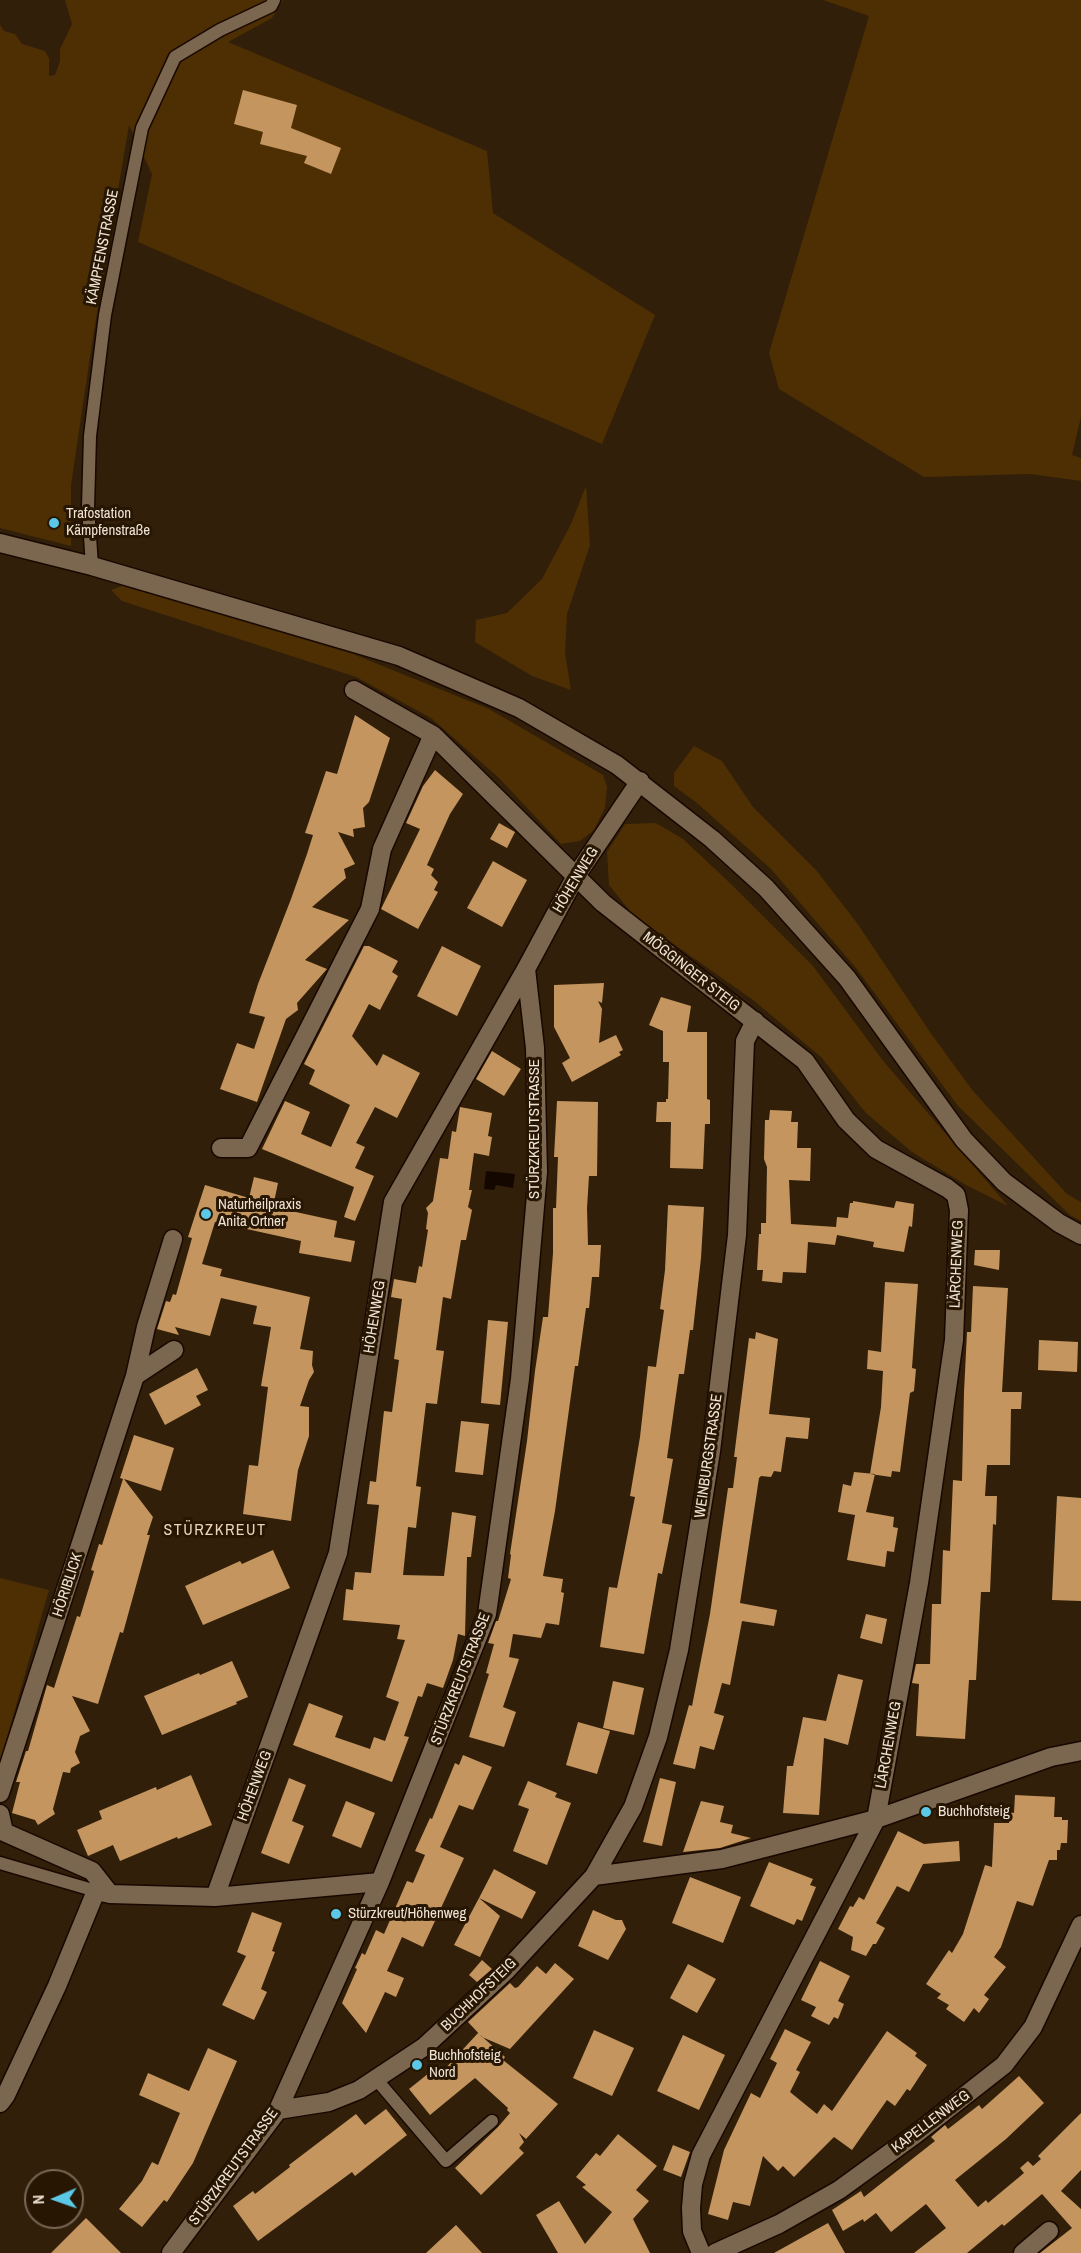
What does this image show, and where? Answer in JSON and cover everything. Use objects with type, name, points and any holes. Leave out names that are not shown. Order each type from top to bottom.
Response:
[{"type":"street","points":[[0,543],[92,566],[399,656],[519,708],[617,765],[712,839],[766,888],[847,978],[964,1140],[1004,1182],[1059,1223],[1081,1235]]},
{"type":"street","name":"MÖGGINGER STEIG","points":[[354,690],[433,735],[603,903],[806,1061],[846,1119],[876,1149],[956,1195]]},
{"type":"street","points":[[221,1148],[248,1148],[370,909],[382,849],[433,735]]},
{"type":"street","name":"HÖHENWEG","points":[[215,1897],[338,1553],[393,1202],[526,969],[576,876],[640,781]]},
{"type":"street","name":"STÜRZKREUTSTRASSE","points":[[171,2253],[278,2110],[381,1882],[487,1614],[520,1379],[537,1172],[535,1048],[526,969]]},
{"type":"street","name":"WEINBURGSTRASSE","points":[[594,1876],[633,1807],[658,1737],[679,1650],[711,1451],[735,1258],[745,1041],[755,1021]]},
{"type":"street","name":"LÄRCHENWEG","points":[[701,2253],[692,2231],[691,2208],[693,2184],[701,2155],[876,1819],[919,1583],[954,1340],[959,1210],[956,1195]]},
{"type":"street","name":"HÖRIBLICK","points":[[0,1793],[135,1376],[146,1327],[173,1239]]},
{"type":"street","points":[[135,1376],[174,1350]]},
{"type":"street","points":[[594,1876],[722,1859],[876,1819],[1051,1757],[1081,1751]]},
{"type":"street","points":[[0,1814],[4,1832],[92,1871],[103,1892]]},
{"type":"street","name":"BUCHHOFSTEIG","points":[[278,2110],[329,2102],[359,2090],[424,2047],[506,1971],[594,1876]]},
{"type":"street","points":[[103,1892],[215,1897],[381,1882]]},
{"type":"street","points":[[0,2103],[6,2095],[103,1892]]},
{"type":"street","name":"KAPELLENWEG","points":[[715,2253],[779,2224],[839,2190],[916,2134],[1004,2065],[1033,2027],[1081,1925]]},
{"type":"street","points":[[1023,2253],[1049,2231]]},
{"type":"lane","name":"KÄMPFENSTRASSE","points":[[92,566],[88,507],[90,436],[105,315],[142,128],[175,57],[220,30],[271,6],[274,0]]},
{"type":"lane","points":[[0,1863],[103,1892]]},
{"type":"lane","points":[[376,2079],[446,2161],[492,2121]]},
{"type":"shaded area","points":[[65,0],[283,0],[272,18],[228,42],[487,151],[493,213],[655,315],[602,444],[138,242],[152,174],[129,125],[93,337],[71,485],[71,546],[0,528],[0,25],[4,31],[15,34],[22,44],[45,51],[49,58],[49,76],[55,75],[60,61],[60,49],[72,24]]},
{"type":"shaded area","points":[[823,0],[1081,0],[1081,417],[1072,455],[1081,458],[1081,481],[1030,474],[924,477],[779,389],[769,353],[869,16]]},
{"type":"shaded area","points":[[586,486],[590,545],[567,614],[565,653],[571,690],[532,676],[475,642],[476,620],[507,613],[542,579],[571,524]]},
{"type":"shaded area","points":[[122,586],[353,654],[489,709],[603,775],[607,787],[605,808],[594,830],[580,841],[561,844],[499,778],[431,718],[356,677],[122,601],[111,590]]},
{"type":"shaded area","points":[[694,746],[722,761],[753,807],[816,870],[857,923],[932,1035],[973,1091],[1067,1194],[1081,1202],[1081,1221],[1070,1215],[958,1106],[856,968],[771,869],[697,803],[674,786],[674,773]]},
{"type":"shaded area","points":[[656,823],[683,839],[813,966],[884,1062],[1008,1206],[966,1185],[912,1152],[866,1113],[821,1057],[753,1000],[634,916],[609,885],[607,852],[625,824]]},
{"type":"shaded area","points":[[486,1171],[515,1174],[513,1188],[496,1185],[494,1190],[484,1189]]},
{"type":"shaded area","points":[[0,1578],[49,1590],[0,1762]]},
{"type":"building","points":[[243,90],[297,105],[291,128],[341,148],[331,174],[304,163],[307,156],[260,144],[263,132],[234,124]]},
{"type":"building","points":[[355,715],[390,738],[369,802],[363,808],[365,827],[353,829],[354,837],[338,832],[355,864],[344,869],[346,878],[312,907],[349,920],[305,960],[327,969],[297,1003],[298,1010],[286,1019],[257,1102],[220,1089],[237,1043],[254,1049],[265,1017],[249,1013],[307,854],[313,835],[305,833],[326,771],[337,774]]},
{"type":"building","points":[[435,770],[463,794],[450,814],[427,865],[434,869],[431,875],[438,882],[434,890],[438,892],[418,929],[381,909],[420,829],[406,823],[423,786]]},
{"type":"building","points":[[499,823],[515,832],[507,848],[490,839]]},
{"type":"building","points":[[493,861],[527,880],[502,927],[467,908]]},
{"type":"building","points":[[364,946],[369,946],[398,961],[392,972],[398,976],[380,1010],[369,1004],[352,1036],[377,1066],[383,1054],[420,1073],[397,1118],[375,1107],[356,1143],[365,1147],[355,1168],[374,1176],[355,1221],[344,1217],[354,1187],[262,1149],[285,1101],[310,1112],[301,1134],[331,1147],[350,1105],[309,1084],[315,1070],[304,1064]]},
{"type":"building","points":[[442,946],[481,966],[457,1016],[417,996]]},
{"type":"building","points":[[604,983],[602,1003],[598,1001],[602,1009],[599,1043],[616,1035],[623,1050],[619,1052],[621,1055],[572,1082],[562,1063],[570,1058],[554,1027],[554,985]]},
{"type":"building","points":[[661,997],[691,1006],[687,1032],[707,1032],[707,1099],[710,1100],[710,1124],[705,1124],[703,1169],[670,1168],[671,1122],[656,1122],[657,1102],[666,1102],[668,1099],[669,1062],[663,1062],[663,1031],[649,1025]]},
{"type":"building","points":[[492,1051],[521,1069],[504,1096],[476,1079]]},
{"type":"building","points":[[557,1101],[598,1102],[597,1176],[589,1176],[587,1208],[588,1245],[601,1245],[599,1277],[592,1277],[589,1308],[586,1308],[578,1366],[575,1366],[555,1511],[543,1576],[563,1579],[561,1592],[564,1593],[559,1625],[546,1623],[541,1638],[513,1634],[509,1657],[519,1659],[503,1707],[516,1712],[504,1747],[469,1737],[489,1674],[486,1673],[494,1644],[488,1643],[496,1621],[498,1621],[511,1579],[508,1578],[510,1554],[535,1371],[543,1317],[548,1317],[553,1253],[553,1208],[556,1208],[558,1157],[554,1157]]},
{"type":"building","points":[[460,1107],[492,1113],[488,1136],[492,1137],[489,1156],[474,1153],[469,1190],[472,1190],[468,1207],[472,1210],[466,1240],[461,1240],[451,1299],[443,1297],[436,1350],[444,1351],[437,1404],[426,1403],[416,1486],[421,1487],[416,1528],[408,1527],[403,1575],[444,1576],[452,1512],[476,1516],[471,1557],[467,1557],[465,1636],[458,1634],[453,1660],[443,1688],[427,1683],[422,1697],[418,1696],[404,1736],[409,1737],[392,1782],[293,1745],[309,1703],[343,1716],[335,1737],[370,1749],[374,1737],[385,1741],[399,1702],[386,1697],[405,1640],[397,1639],[400,1625],[343,1620],[346,1589],[353,1590],[355,1572],[371,1573],[379,1505],[367,1504],[370,1481],[376,1482],[384,1411],[392,1412],[399,1360],[394,1359],[402,1299],[391,1297],[394,1279],[416,1283],[419,1266],[422,1267],[428,1230],[426,1229],[428,1213],[426,1208],[433,1201],[440,1158],[448,1159],[452,1131],[456,1132]]},
{"type":"building","points":[[770,1110],[792,1111],[791,1122],[798,1122],[797,1148],[811,1148],[810,1181],[789,1180],[791,1224],[836,1227],[837,1217],[848,1218],[850,1203],[853,1201],[894,1208],[896,1201],[914,1204],[912,1227],[909,1226],[904,1252],[873,1247],[874,1242],[837,1235],[835,1245],[808,1242],[806,1273],[783,1272],[782,1283],[762,1281],[763,1270],[757,1270],[761,1223],[766,1223],[765,1120],[769,1120]]},
{"type":"building","points":[[254,1177],[278,1183],[273,1207],[337,1221],[334,1237],[355,1241],[351,1262],[299,1253],[301,1241],[215,1222],[202,1264],[222,1269],[220,1276],[310,1297],[300,1349],[313,1351],[314,1372],[300,1406],[309,1407],[309,1436],[298,1470],[291,1521],[243,1514],[249,1465],[258,1466],[268,1387],[261,1386],[271,1327],[253,1324],[257,1306],[221,1298],[210,1336],[175,1327],[179,1335],[157,1329],[166,1301],[170,1302],[173,1294],[176,1295],[192,1238],[188,1237],[205,1185],[249,1198]]},
{"type":"building","points":[[668,1205],[704,1207],[693,1330],[690,1330],[684,1374],[679,1374],[667,1458],[673,1459],[662,1523],[672,1525],[662,1574],[658,1573],[644,1654],[600,1647],[609,1587],[617,1588],[635,1497],[630,1496],[640,1437],[648,1366],[656,1367],[664,1310],[660,1309],[665,1270]]},
{"type":"building","points":[[975,1250],[1000,1250],[999,1270],[974,1265]]},
{"type":"building","points":[[885,1282],[918,1284],[912,1368],[916,1369],[914,1391],[910,1393],[900,1472],[892,1471],[891,1477],[870,1474],[881,1407],[883,1371],[867,1369],[868,1350],[881,1352]]},
{"type":"building","points":[[973,1286],[1008,1288],[1002,1392],[1022,1392],[1021,1409],[1011,1409],[1010,1465],[987,1465],[985,1496],[997,1496],[996,1525],[993,1524],[990,1592],[981,1592],[976,1680],[969,1680],[965,1739],[916,1736],[919,1684],[912,1683],[916,1664],[930,1664],[932,1604],[941,1604],[943,1550],[950,1551],[953,1480],[962,1481],[967,1332],[971,1332]]},
{"type":"building","points":[[488,1320],[508,1322],[500,1405],[481,1403]]},
{"type":"building","points":[[756,1332],[778,1339],[769,1414],[810,1418],[808,1439],[786,1437],[781,1472],[774,1471],[771,1477],[761,1476],[759,1478],[740,1603],[777,1610],[774,1626],[742,1621],[730,1685],[722,1683],[714,1713],[724,1716],[714,1750],[700,1746],[695,1769],[673,1764],[689,1705],[692,1706],[710,1614],[728,1488],[733,1488],[737,1457],[734,1457],[749,1338],[755,1339]]},
{"type":"building","points":[[1039,1340],[1078,1342],[1077,1372],[1038,1370]]},
{"type":"building","points":[[197,1368],[208,1390],[196,1396],[201,1405],[165,1425],[149,1394]]},
{"type":"building","points":[[461,1421],[489,1424],[483,1475],[455,1472]]},
{"type":"building","points":[[134,1435],[174,1448],[161,1491],[124,1479],[153,1517],[147,1535],[150,1535],[123,1633],[120,1632],[98,1704],[72,1696],[90,1731],[80,1736],[75,1752],[80,1763],[71,1768],[70,1773],[63,1772],[53,1809],[55,1814],[38,1825],[35,1820],[12,1813],[20,1782],[16,1782],[26,1751],[28,1751],[47,1685],[54,1688],[77,1616],[80,1617],[94,1571],[91,1570],[99,1544],[102,1545]]},
{"type":"building","points":[[854,1472],[875,1474],[866,1512],[894,1517],[893,1527],[898,1528],[894,1552],[887,1551],[885,1567],[847,1560],[855,1515],[838,1512],[843,1484],[851,1486]]},
{"type":"building","points":[[1057,1496],[1081,1498],[1081,1601],[1052,1600]]},
{"type":"building","points":[[273,1550],[290,1588],[203,1625],[185,1586],[240,1561],[242,1564]]},
{"type":"building","points":[[866,1614],[887,1619],[882,1644],[860,1638]]},
{"type":"building","points":[[232,1661],[248,1697],[236,1702],[237,1704],[162,1735],[144,1696]]},
{"type":"building","points":[[838,1674],[863,1680],[848,1745],[824,1738],[819,1815],[783,1813],[787,1766],[793,1766],[803,1717],[826,1721]]},
{"type":"building","points":[[613,1681],[644,1688],[634,1735],[603,1728]]},
{"type":"building","points":[[578,1722],[610,1731],[597,1774],[566,1765]]},
{"type":"building","points":[[463,1755],[492,1767],[473,1810],[459,1805],[440,1847],[464,1858],[423,1947],[402,1937],[387,1971],[404,1978],[396,1997],[385,1992],[366,2033],[342,2003],[362,1953],[365,1955],[376,1930],[384,1934],[407,1881],[413,1883],[425,1855],[415,1851],[430,1818],[432,1819],[455,1763],[459,1765]]},
{"type":"building","points":[[191,1775],[212,1825],[120,1861],[113,1845],[88,1856],[77,1830],[102,1819],[99,1811]]},
{"type":"building","points":[[289,1778],[306,1785],[292,1821],[304,1826],[289,1864],[261,1853]]},
{"type":"building","points":[[660,1778],[676,1782],[662,1846],[643,1842]]},
{"type":"building","points":[[528,1781],[557,1793],[555,1797],[571,1803],[547,1865],[513,1851],[529,1809],[518,1805]]},
{"type":"building","points":[[1015,1795],[1055,1797],[1054,1817],[1068,1820],[1067,1843],[1061,1843],[1060,1850],[1057,1850],[1057,1860],[1049,1860],[1033,1906],[1017,1901],[1001,1947],[994,1957],[1006,1967],[984,1995],[989,1999],[979,2013],[974,2008],[964,2022],[946,2009],[949,2005],[937,1998],[941,1994],[926,1984],[949,1950],[952,1953],[963,1934],[985,1865],[992,1867],[994,1823],[1009,1823],[1009,1812],[1014,1813]]},
{"type":"building","points":[[346,1801],[375,1813],[361,1848],[332,1836]]},
{"type":"building","points":[[701,1801],[724,1806],[720,1822],[733,1825],[731,1833],[751,1838],[720,1848],[683,1852]]},
{"type":"building","points":[[898,1831],[924,1844],[959,1841],[960,1861],[923,1864],[909,1892],[897,1886],[876,1923],[885,1928],[866,1956],[851,1950],[853,1937],[838,1929],[850,1906],[853,1907],[859,1897],[864,1900]]},
{"type":"building","points":[[769,1862],[813,1879],[810,1885],[816,1887],[802,1921],[797,1919],[794,1925],[750,1906]]},
{"type":"building","points":[[494,1869],[536,1892],[522,1919],[479,1898]]},
{"type":"building","points":[[690,1877],[741,1897],[723,1943],[672,1923]]},
{"type":"building","points":[[479,1898],[500,1916],[480,1957],[454,1945]]},
{"type":"building","points":[[593,1910],[616,1920],[622,1920],[626,1929],[608,1960],[578,1946]]},
{"type":"building","points":[[252,1912],[282,1923],[272,1951],[275,1952],[261,1989],[267,1992],[254,2020],[222,2005],[246,1956],[237,1952]]},
{"type":"building","points":[[482,1960],[492,1969],[477,1982],[469,1975]]},
{"type":"building","points":[[820,1961],[850,1976],[838,2001],[844,2004],[838,2019],[834,2017],[829,2025],[811,2016],[816,2007],[801,2000]]},
{"type":"building","points":[[555,1963],[574,1979],[510,2049],[482,2037],[468,2022],[510,1983],[515,1988],[518,1987],[537,1966],[546,1974]]},
{"type":"building","points":[[688,1964],[716,1979],[697,2013],[670,1998]]},
{"type":"building","points":[[785,2029],[811,2042],[796,2070],[800,2072],[790,2092],[817,2114],[824,2104],[832,2111],[887,2031],[917,2053],[915,2056],[927,2065],[910,2091],[907,2089],[895,2106],[887,2100],[852,2150],[834,2137],[794,2177],[783,2166],[778,2171],[763,2156],[750,2206],[733,2202],[728,2220],[708,2214],[724,2150],[751,2093],[760,2098],[777,2063],[770,2059]]},
{"type":"building","points":[[594,2030],[634,2048],[612,2096],[573,2078]]},
{"type":"building","points":[[478,2033],[505,2057],[503,2060],[558,2104],[526,2139],[519,2133],[524,2142],[519,2148],[524,2153],[481,2195],[455,2168],[498,2127],[510,2113],[508,2108],[475,2078],[430,2115],[409,2089],[439,2065],[443,2071]]},
{"type":"building","points":[[683,2035],[725,2055],[699,2110],[657,2091]]},
{"type":"building","points":[[208,2048],[237,2061],[193,2163],[167,2202],[164,2200],[142,2227],[119,2209],[142,2181],[152,2162],[158,2165],[180,2113],[139,2095],[148,2073],[189,2091]]},
{"type":"building","points":[[1019,2076],[1044,2103],[1006,2139],[955,2180],[978,2207],[986,2200],[988,2203],[1024,2173],[1020,2168],[1028,2161],[1033,2166],[1041,2159],[1038,2156],[1081,2113],[1081,2170],[1061,2191],[1081,2209],[1081,2253],[1040,2253],[1072,2228],[1042,2194],[967,2253],[914,2253],[946,2228],[926,2204],[891,2232],[876,2213],[864,2222],[863,2219],[843,2231],[832,2210],[861,2191],[864,2197],[935,2141],[931,2137],[945,2125],[948,2129],[979,2105],[982,2109]]},
{"type":"building","points":[[386,2109],[407,2135],[355,2176],[352,2172],[258,2241],[233,2206],[253,2191],[255,2194],[356,2114],[365,2125]]},
{"type":"building","points":[[618,2134],[657,2166],[636,2190],[649,2201],[633,2219],[650,2253],[558,2253],[536,2215],[559,2201],[585,2244],[612,2212],[582,2187],[586,2185],[576,2177],[596,2153],[600,2156]]},
{"type":"building","points":[[673,2145],[690,2152],[681,2177],[663,2170]]},
{"type":"building","points":[[86,2218],[121,2253],[51,2253],[75,2229],[84,2229]]},
{"type":"building","points":[[828,2223],[845,2253],[774,2253]]},
{"type":"building","points":[[456,2225],[482,2253],[426,2253]]},
{"type":"place","name":"Trafostation Kämpfenstraße","points":[[54,523]]},
{"type":"place","name":"Naturheilpraxis Anita Ortner","points":[[206,1214]]},
{"type":"place","name":"Buchhofsteig","points":[[926,1812]]},
{"type":"place","name":"Stürzkreut/Höhenweg","points":[[336,1914]]},
{"type":"place","name":"Buchhofsteig Nord","points":[[417,2065]]},
{"type":"district","name":"STÜRZKREUT","points":[[215,1531]]}]
